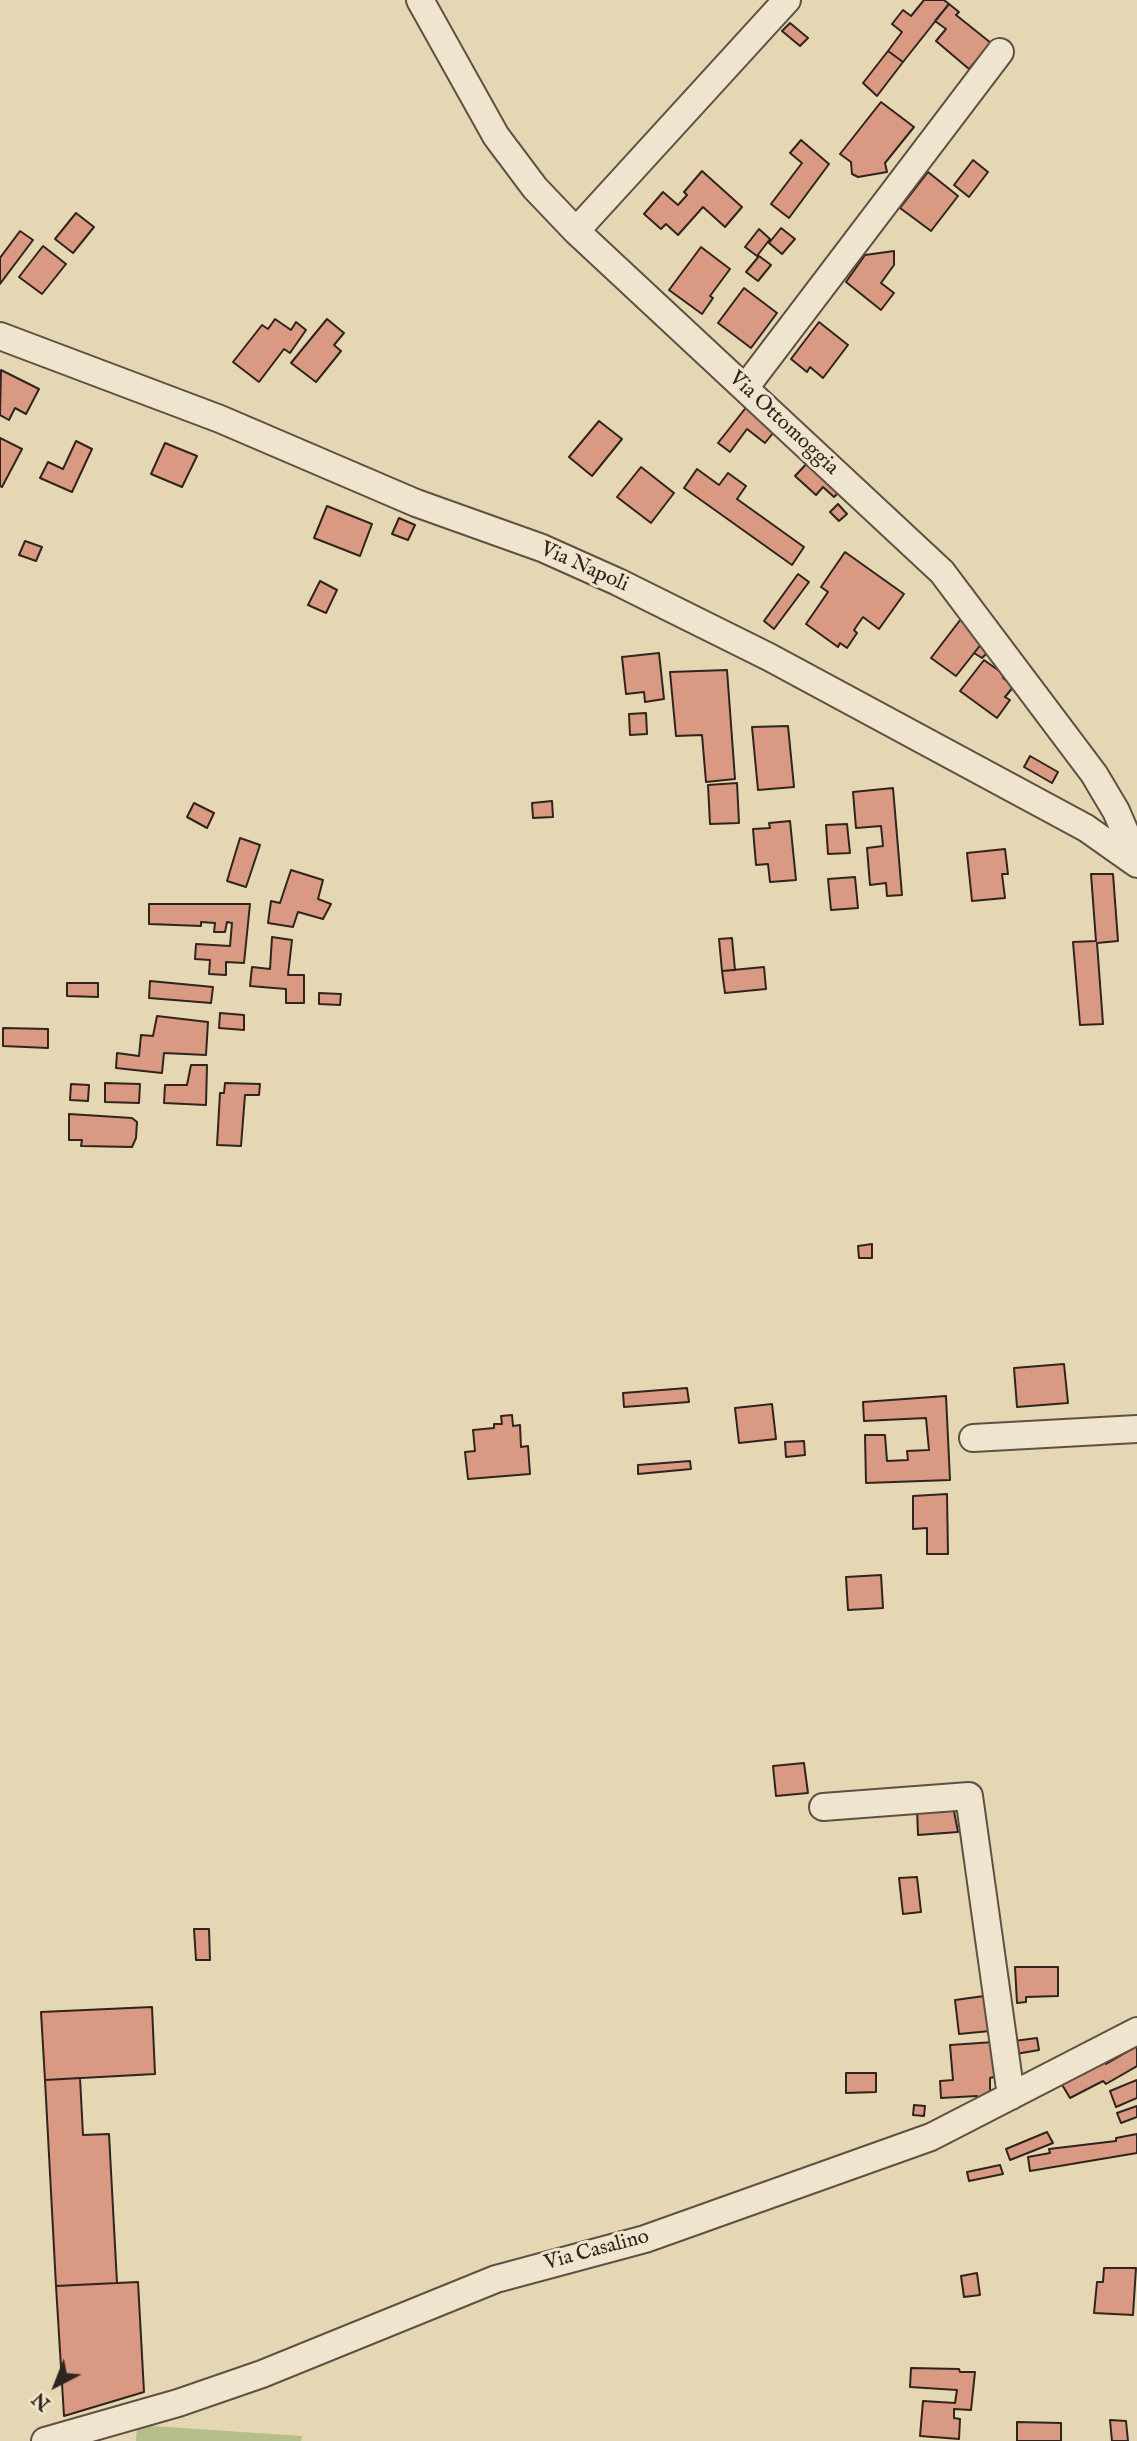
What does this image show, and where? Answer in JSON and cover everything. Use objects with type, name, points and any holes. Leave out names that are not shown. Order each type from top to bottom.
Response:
[{"type":"street","name":"Via Ottomoggia","points":[[419,0],[496,136],[535,188],[576,231],[943,572],[1094,774],[1116,811],[1133,861]]},
{"type":"street","points":[[576,231],[787,0]]},
{"type":"street","points":[[745,388],[1000,52]]},
{"type":"street","name":"Via Napoli","points":[[0,336],[220,419],[416,503],[542,548],[618,582],[769,657],[1018,791],[1086,828],[1133,861]]},
{"type":"street","points":[[973,1438],[1137,1429]]},
{"type":"street","points":[[823,1807],[970,1796],[1011,2096]]},
{"type":"street","name":"Via Casalino","points":[[45,2441],[178,2403],[262,2374],[496,2279],[645,2239],[931,2137],[1137,2031]]},
{"type":"green space","points":[[137,2425],[302,2436],[301,2441],[136,2441]]},
{"type":"building","points":[[924,0],[944,0],[949,4],[903,62],[888,51],[902,32],[892,24],[903,10],[911,16]]},
{"type":"building","points":[[949,4],[959,12],[956,15],[991,43],[969,69],[936,41],[946,29],[935,21]]},
{"type":"building","points":[[790,23],[808,38],[800,46],[782,31]]},
{"type":"building","points":[[888,51],[903,62],[877,96],[863,83]]},
{"type":"building","points":[[881,102],[914,127],[885,163],[887,172],[858,177],[852,174],[851,162],[840,154]]},
{"type":"building","points":[[801,140],[829,164],[789,218],[771,204],[802,163],[790,153]]},
{"type":"building","points":[[973,160],[988,172],[969,197],[954,185]]},
{"type":"building","points":[[702,171],[742,207],[725,227],[703,207],[678,235],[666,224],[661,229],[644,214],[663,192],[678,205],[687,195],[684,192]]},
{"type":"building","points":[[928,172],[958,196],[931,231],[900,208]]},
{"type":"building","points":[[76,213],[94,227],[73,253],[55,239]]},
{"type":"building","points":[[781,228],[795,239],[782,254],[769,243]]},
{"type":"building","points":[[759,229],[770,239],[757,256],[745,247]]},
{"type":"building","points":[[20,231],[33,240],[0,284],[0,258]]},
{"type":"building","points":[[43,246],[66,264],[42,294],[19,277]]},
{"type":"building","points":[[701,247],[730,269],[710,296],[713,298],[702,314],[669,290]]},
{"type":"building","points":[[894,251],[894,265],[881,283],[894,293],[881,310],[846,282],[865,255]]},
{"type":"building","points":[[759,256],[771,265],[758,281],[746,272]]},
{"type":"building","points":[[744,288],[777,313],[751,348],[718,323]]},
{"type":"building","points":[[275,319],[291,330],[296,322],[306,330],[290,353],[284,349],[259,382],[233,362],[262,325],[268,329]]},
{"type":"building","points":[[327,319],[344,333],[334,345],[341,351],[316,382],[291,363]]},
{"type":"building","points":[[819,322],[848,345],[823,378],[810,367],[807,372],[791,359]]},
{"type":"building","points":[[1,370],[39,389],[26,414],[15,408],[9,420],[0,415]]},
{"type":"building","points":[[748,405],[777,428],[765,443],[747,429],[730,452],[718,443]]},
{"type":"building","points":[[599,421],[622,439],[592,476],[569,457]]},
{"type":"building","points":[[0,438],[22,449],[2,487],[0,486]]},
{"type":"building","points":[[76,441],[92,449],[72,492],[40,478],[48,462],[63,469]]},
{"type":"building","points":[[165,443],[197,456],[182,487],[151,474]]},
{"type":"building","points":[[810,460],[842,489],[834,497],[823,487],[816,495],[795,476]]},
{"type":"building","points":[[641,467],[674,493],[651,523],[617,497]]},
{"type":"building","points":[[697,469],[719,485],[728,473],[746,486],[737,499],[804,547],[792,565],[684,488]]},
{"type":"building","points":[[838,504],[847,514],[839,521],[830,512]]},
{"type":"building","points":[[327,506],[372,524],[360,556],[314,538]]},
{"type":"building","points":[[399,518],[415,525],[408,540],[392,534]]},
{"type":"building","points":[[25,541],[42,547],[36,561],[19,555]]},
{"type":"building","points":[[845,552],[904,594],[879,629],[863,617],[847,648],[840,643],[838,647],[806,624],[828,592],[821,587]]},
{"type":"building","points":[[798,574],[809,582],[774,629],[764,621]]},
{"type":"building","points":[[320,581],[337,590],[326,613],[308,605]]},
{"type":"building","points":[[964,615],[986,638],[956,676],[931,658]]},
{"type":"building","points":[[986,638],[991,649],[982,658],[974,653]]},
{"type":"building","points":[[659,653],[664,699],[645,702],[644,692],[626,694],[622,657]]},
{"type":"building","points":[[984,660],[1005,675],[1003,678],[1014,686],[1005,697],[1010,700],[997,718],[960,691]]},
{"type":"building","points":[[727,670],[735,779],[706,782],[702,735],[676,736],[670,672]]},
{"type":"building","points":[[646,713],[647,734],[630,735],[629,714]]},
{"type":"building","points":[[788,726],[794,787],[758,790],[752,727]]},
{"type":"building","points":[[1030,756],[1058,772],[1052,783],[1024,767]]},
{"type":"building","points":[[737,783],[739,823],[710,824],[708,785]]},
{"type":"building","points":[[893,788],[902,895],[887,896],[886,883],[870,885],[867,848],[883,846],[881,826],[856,828],[853,792]]},
{"type":"building","points":[[552,801],[553,817],[533,818],[532,803]]},
{"type":"building","points":[[194,803],[214,813],[207,828],[187,817]]},
{"type":"building","points":[[790,821],[796,880],[770,882],[768,864],[756,865],[753,829],[770,828],[769,823]]},
{"type":"building","points":[[847,824],[850,853],[828,854],[826,825]]},
{"type":"building","points":[[240,838],[260,845],[246,887],[227,881]]},
{"type":"building","points":[[1005,849],[1008,874],[1002,874],[1005,898],[972,901],[967,853]]},
{"type":"building","points":[[291,870],[323,880],[318,899],[331,904],[323,919],[298,912],[293,927],[268,923],[271,901],[280,903]]},
{"type":"building","points":[[1091,874],[1113,874],[1118,941],[1097,943],[1103,1024],[1080,1025],[1073,942],[1096,941]]},
{"type":"building","points":[[855,877],[858,908],[831,910],[828,879]]},
{"type":"building","points":[[149,904],[250,904],[244,963],[226,962],[226,975],[209,974],[210,960],[195,959],[196,944],[230,946],[232,923],[227,922],[225,932],[214,932],[215,923],[201,922],[201,926],[149,924]]},
{"type":"building","points":[[272,937],[292,940],[288,975],[304,975],[304,1003],[286,1003],[286,989],[250,986],[252,967],[270,969]]},
{"type":"building","points":[[732,938],[735,970],[722,971],[719,939]]},
{"type":"building","points":[[764,967],[766,989],[725,993],[722,971]]},
{"type":"building","points":[[150,981],[213,987],[211,1003],[149,998]]},
{"type":"building","points":[[67,983],[98,983],[98,997],[67,996]]},
{"type":"building","points":[[319,993],[341,994],[340,1005],[319,1004]]},
{"type":"building","points":[[220,1013],[244,1015],[244,1030],[219,1028]]},
{"type":"building","points":[[157,1016],[208,1022],[206,1055],[164,1053],[162,1073],[116,1068],[117,1053],[139,1056],[141,1035],[153,1036]]},
{"type":"building","points":[[3,1028],[48,1029],[48,1048],[3,1046]]},
{"type":"building","points":[[191,1065],[207,1065],[206,1105],[164,1103],[165,1085],[187,1085]]},
{"type":"building","points":[[105,1083],[140,1084],[139,1103],[105,1102]]},
{"type":"building","points":[[225,1083],[260,1084],[259,1095],[245,1095],[241,1146],[217,1145],[220,1093],[224,1093]]},
{"type":"building","points":[[71,1084],[89,1085],[88,1101],[70,1100]]},
{"type":"building","points":[[69,1114],[132,1118],[137,1122],[136,1138],[132,1147],[81,1146],[82,1140],[69,1140]]},
{"type":"building","points":[[872,1244],[872,1258],[859,1258],[858,1246]]},
{"type":"building","points":[[1064,1364],[1068,1403],[1017,1407],[1014,1368]]},
{"type":"building","points":[[687,1388],[689,1402],[624,1407],[623,1393]]},
{"type":"building","points":[[946,1396],[950,1480],[866,1483],[865,1435],[885,1435],[887,1461],[908,1460],[907,1451],[929,1450],[926,1418],[864,1421],[863,1402]]},
{"type":"building","points":[[772,1404],[776,1439],[739,1443],[735,1408]]},
{"type":"building","points":[[512,1415],[513,1426],[520,1425],[521,1447],[528,1446],[530,1474],[468,1479],[465,1452],[475,1451],[473,1430],[494,1428],[494,1424],[502,1424],[501,1416]]},
{"type":"building","points":[[804,1441],[805,1455],[786,1457],[785,1442]]},
{"type":"building","points":[[690,1461],[691,1469],[638,1474],[638,1465]]},
{"type":"building","points":[[947,1494],[948,1554],[927,1554],[927,1528],[913,1529],[913,1496]]},
{"type":"building","points":[[881,1575],[883,1608],[848,1610],[846,1577]]},
{"type":"building","points":[[804,1763],[808,1793],[776,1796],[773,1766]]},
{"type":"building","points":[[953,1806],[958,1832],[918,1835],[917,1808]]},
{"type":"building","points":[[917,1877],[921,1912],[903,1914],[899,1878]]},
{"type":"building","points":[[194,1929],[209,1929],[210,1960],[196,1960]]},
{"type":"building","points":[[1015,1967],[1058,1967],[1058,1996],[1026,1997],[1026,2002],[1017,2003]]},
{"type":"building","points":[[984,1996],[990,2031],[959,2034],[955,2000]]},
{"type":"building","points":[[152,2007],[155,2074],[45,2080],[41,2012]]},
{"type":"building","points":[[1037,2038],[1039,2050],[1016,2054],[1014,2041]]},
{"type":"building","points":[[994,2042],[998,2076],[990,2078],[990,2100],[976,2109],[977,2096],[941,2098],[940,2081],[953,2080],[950,2045]]},
{"type":"building","points":[[1137,2046],[1137,2066],[1106,2084],[1103,2081],[1070,2098],[1061,2083],[1102,2060],[1106,2064]]},
{"type":"building","points":[[846,2073],[876,2073],[876,2092],[846,2093]]},
{"type":"building","points":[[80,2078],[83,2135],[109,2134],[117,2283],[56,2286],[45,2080]]},
{"type":"building","points":[[1137,2080],[1137,2098],[1116,2107],[1110,2091]]},
{"type":"building","points":[[914,2105],[925,2106],[924,2116],[913,2115]]},
{"type":"building","points":[[1137,2106],[1137,2117],[1121,2123],[1117,2113]]},
{"type":"building","points":[[1047,2132],[1053,2143],[1010,2160],[1006,2149]]},
{"type":"building","points":[[1137,2134],[1137,2153],[1030,2171],[1028,2157],[1050,2153],[1049,2149],[1116,2141],[1116,2138]]},
{"type":"building","points":[[1000,2165],[1003,2174],[969,2181],[967,2172]]},
{"type":"building","points":[[1104,2268],[1136,2268],[1133,2315],[1094,2313],[1097,2282],[1103,2282]]},
{"type":"building","points":[[977,2273],[980,2295],[964,2297],[961,2276]]},
{"type":"building","points":[[138,2282],[144,2392],[64,2416],[56,2286]]},
{"type":"building","points":[[911,2368],[975,2372],[971,2410],[954,2409],[954,2418],[960,2419],[959,2439],[920,2436],[923,2401],[955,2403],[957,2390],[910,2387]]},
{"type":"building","points":[[1110,2420],[1126,2421],[1128,2441],[1112,2441]]},
{"type":"building","points":[[1017,2422],[1061,2423],[1061,2441],[1017,2441]]}]
